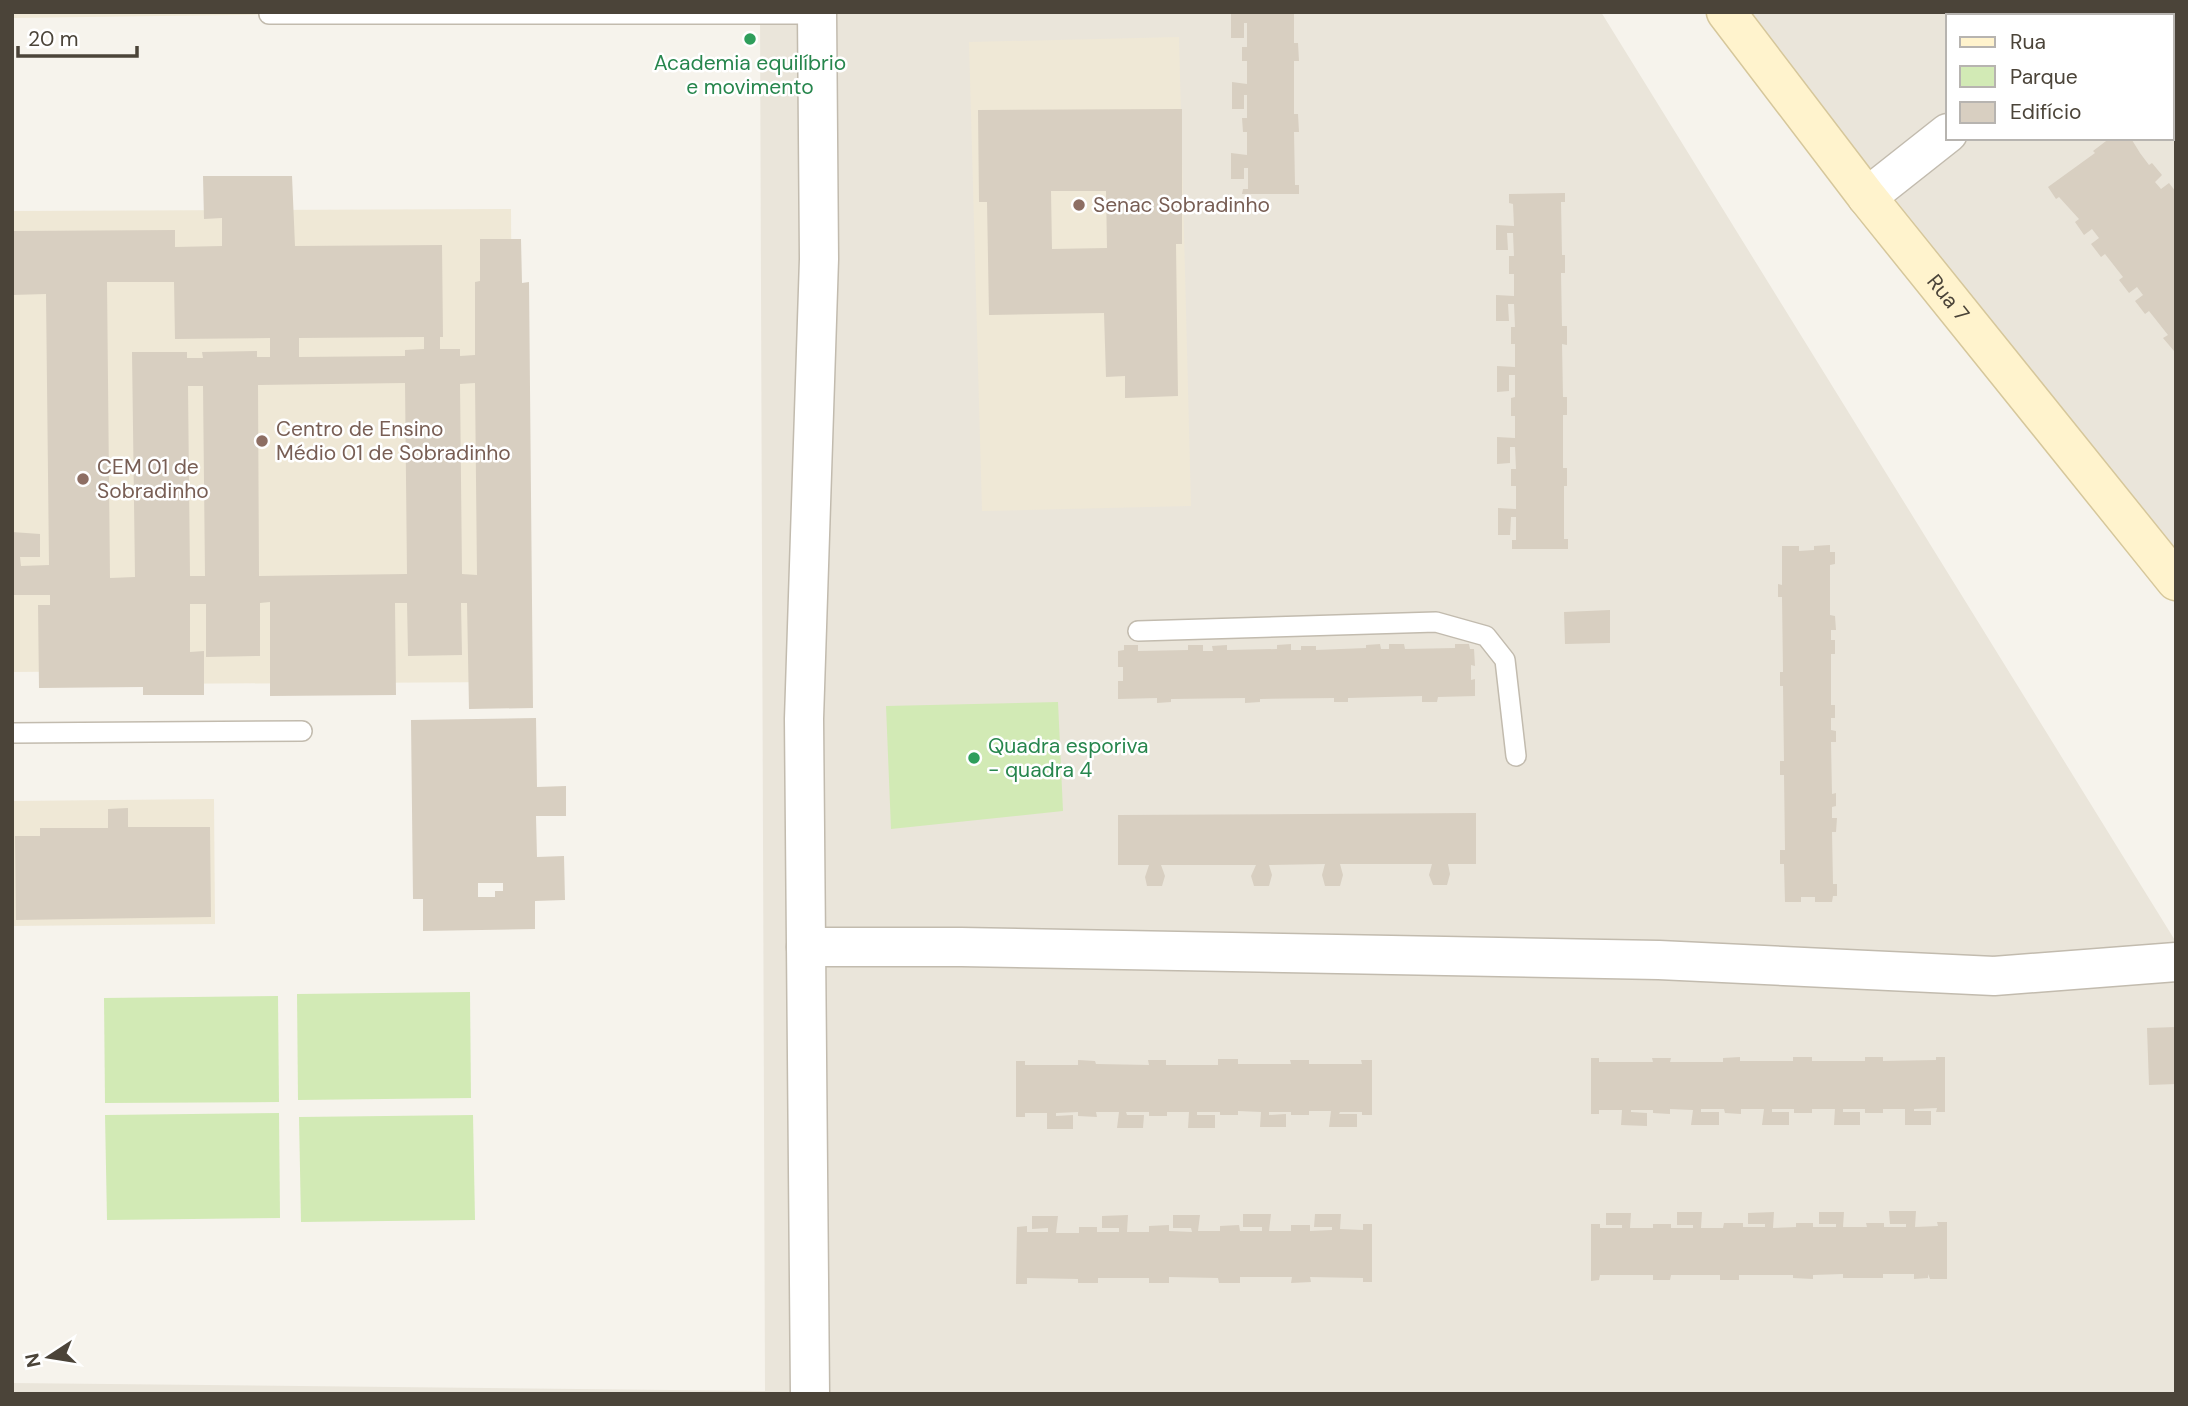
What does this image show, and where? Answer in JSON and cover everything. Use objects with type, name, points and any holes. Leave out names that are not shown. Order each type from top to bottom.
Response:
[{"type":"main road","name":"Rua 7","points":[[1726,12],[1867,197],[2176,581]]},
{"type":"street","points":[[810,1394],[804,719],[819,259],[817,13]]},
{"type":"street","points":[[1867,197],[1946,135]]},
{"type":"street","points":[[806,947],[975,947],[1645,960],[1994,976],[2176,962]]},
{"type":"lane","points":[[269,14],[817,13]]},
{"type":"lane","points":[[1138,631],[1436,622],[1486,636],[1505,660],[1517,755]]},
{"type":"lane","points":[[12,733],[302,731]]},
{"type":"shaded area","points":[[12,12],[446,12],[12,18]]},
{"type":"shaded area","points":[[760,12],[1601,12],[2176,942],[2176,1394],[12,1394],[12,1383],[765,1391]]},
{"type":"shaded area","points":[[1729,12],[2176,12],[2176,584]]},
{"type":"shaded area","name":"Senac Sobradinho","points":[[1179,37],[1191,506],[982,511],[969,42]]},
{"type":"shaded area","name":"Centro de Ensino Médio 01 de Sobradinho","points":[[511,209],[514,682],[138,684],[138,671],[12,672],[12,211]]},
{"type":"shaded area","points":[[214,799],[215,924],[12,926],[12,801]]},
{"type":"green space","name":"Quadra esporiva - quadra 4","points":[[1058,702],[1063,811],[891,829],[886,706]]},
{"type":"green space","points":[[470,992],[471,1098],[298,1100],[297,994]]},
{"type":"green space","points":[[278,996],[279,1102],[105,1103],[104,998]]},
{"type":"green space","points":[[279,1113],[280,1218],[107,1220],[105,1115]]},
{"type":"green space","points":[[473,1115],[475,1220],[301,1222],[299,1117]]},
{"type":"building","points":[[1231,12],[1294,12],[1294,43],[1298,43],[1299,61],[1294,61],[1294,114],[1298,114],[1299,132],[1294,132],[1295,185],[1299,185],[1299,194],[1242,194],[1243,189],[1248,189],[1248,168],[1244,168],[1244,179],[1231,179],[1231,153],[1247,155],[1247,132],[1243,132],[1242,118],[1247,118],[1247,95],[1244,95],[1244,109],[1232,109],[1232,82],[1247,84],[1247,61],[1242,61],[1242,47],[1247,47],[1247,23],[1244,23],[1244,38],[1231,38]]},
{"type":"building","points":[[1182,109],[1182,244],[1176,244],[1178,396],[1125,398],[1125,376],[1106,377],[1104,313],[989,315],[987,202],[979,202],[978,110]],"holes":[[[1051,191],[1106,191],[1107,248],[1052,249]]]},
{"type":"building","points":[[2107,140],[2132,140],[2149,165],[2152,163],[2162,175],[2155,182],[2161,189],[2169,183],[2176,192],[2174,351],[2163,338],[2168,335],[2149,311],[2145,314],[2135,301],[2143,295],[2137,287],[2129,293],[2119,280],[2123,277],[2105,254],[2101,257],[2091,244],[2099,238],[2092,229],[2084,235],[2075,222],[2079,219],[2059,197],[2056,199],[2048,187],[2095,153],[2093,151]]},
{"type":"building","name":"Centro de Ensino Médio 01 de Sobradinho","points":[[203,176],[292,176],[295,246],[442,245],[443,337],[440,337],[440,349],[460,349],[460,356],[475,355],[475,282],[480,281],[480,239],[521,239],[522,283],[529,282],[533,708],[469,709],[467,603],[461,603],[462,655],[408,656],[407,603],[395,603],[396,695],[270,696],[270,602],[260,603],[260,656],[206,657],[206,604],[190,604],[190,652],[204,651],[204,695],[143,695],[143,687],[39,688],[38,605],[50,605],[50,595],[12,595],[12,532],[40,534],[40,557],[20,557],[21,566],[49,565],[46,294],[12,295],[12,231],[175,230],[175,247],[222,246],[222,218],[204,219]],"holes":[[[107,282],[174,282],[175,339],[270,338],[270,357],[257,357],[257,351],[202,352],[203,358],[187,358],[187,352],[132,352],[135,577],[110,578]],[[424,337],[424,349],[405,350],[405,356],[299,357],[299,338]],[[405,383],[407,574],[259,576],[258,385]],[[475,383],[477,575],[462,574],[460,384]],[[188,386],[203,386],[205,576],[190,576]]]},
{"type":"building","points":[[1565,193],[1565,202],[1561,202],[1565,273],[1561,273],[1562,326],[1567,326],[1567,345],[1562,344],[1563,397],[1567,397],[1567,415],[1563,415],[1563,468],[1567,468],[1567,486],[1564,486],[1564,539],[1568,539],[1568,549],[1512,549],[1512,540],[1516,540],[1516,517],[1511,517],[1510,535],[1498,535],[1498,508],[1516,509],[1516,486],[1511,486],[1511,469],[1516,469],[1515,447],[1510,447],[1510,463],[1497,464],[1497,437],[1515,438],[1515,416],[1511,416],[1511,398],[1515,397],[1515,375],[1509,375],[1509,391],[1497,392],[1497,366],[1515,367],[1515,344],[1511,344],[1511,327],[1515,327],[1514,304],[1508,304],[1509,321],[1496,321],[1496,295],[1514,296],[1514,274],[1509,274],[1509,256],[1514,256],[1513,233],[1507,233],[1508,250],[1496,250],[1496,225],[1514,226],[1513,204],[1509,203],[1509,194]]},
{"type":"building","points":[[1830,545],[1830,552],[1835,552],[1835,564],[1830,565],[1830,615],[1835,616],[1836,630],[1831,630],[1831,640],[1835,640],[1835,654],[1831,654],[1831,705],[1835,705],[1835,718],[1831,718],[1831,730],[1836,731],[1836,742],[1831,742],[1832,794],[1836,793],[1832,818],[1837,818],[1836,832],[1832,832],[1833,884],[1837,884],[1837,896],[1833,896],[1832,902],[1815,902],[1815,897],[1801,897],[1801,902],[1785,902],[1784,864],[1780,864],[1780,850],[1785,850],[1784,775],[1780,775],[1780,761],[1784,761],[1783,686],[1780,686],[1780,672],[1783,672],[1782,597],[1778,597],[1778,584],[1782,585],[1782,546],[1799,546],[1799,551]]},
{"type":"building","points":[[1610,610],[1610,643],[1565,644],[1564,612]]},
{"type":"building","points":[[1291,644],[1291,650],[1301,650],[1301,646],[1316,646],[1316,650],[1366,648],[1366,645],[1380,644],[1381,649],[1389,649],[1389,644],[1404,644],[1405,649],[1455,648],[1455,644],[1469,644],[1470,649],[1474,649],[1475,666],[1471,665],[1471,680],[1475,679],[1475,696],[1438,697],[1437,702],[1422,702],[1422,696],[1348,698],[1348,702],[1334,702],[1334,698],[1260,699],[1260,702],[1245,703],[1245,698],[1171,699],[1171,702],[1157,703],[1157,698],[1118,699],[1118,681],[1123,681],[1123,667],[1118,667],[1118,651],[1124,650],[1124,645],[1138,645],[1138,651],[1188,650],[1188,645],[1203,645],[1203,651],[1213,651],[1212,646],[1227,645],[1227,650],[1277,649],[1277,645]]},
{"type":"building","points":[[536,718],[537,787],[566,786],[566,816],[536,816],[537,857],[564,856],[565,900],[535,901],[535,929],[423,931],[423,899],[413,899],[411,720]],"holes":[[[478,883],[503,883],[503,891],[495,891],[495,897],[478,897]]]},
{"type":"building","points":[[128,808],[128,827],[210,827],[211,917],[16,920],[15,836],[40,836],[40,828],[108,828],[108,809]]},
{"type":"building","points":[[1476,813],[1476,864],[1448,864],[1450,874],[1447,885],[1433,885],[1429,875],[1432,864],[1340,864],[1343,875],[1340,886],[1325,886],[1322,875],[1325,864],[1269,865],[1272,875],[1269,886],[1254,886],[1251,876],[1256,865],[1161,865],[1165,876],[1162,886],[1147,886],[1145,877],[1149,865],[1118,865],[1118,815]]},
{"type":"building","points":[[2176,1027],[2176,1084],[2149,1085],[2147,1028]]},
{"type":"building","points":[[1740,1057],[1740,1061],[1793,1061],[1793,1057],[1812,1057],[1812,1061],[1865,1061],[1865,1057],[1883,1057],[1883,1061],[1936,1060],[1936,1057],[1945,1057],[1945,1112],[1936,1112],[1937,1108],[1914,1109],[1931,1111],[1931,1125],[1905,1125],[1905,1109],[1883,1109],[1883,1113],[1865,1113],[1865,1109],[1843,1109],[1843,1112],[1860,1112],[1860,1125],[1834,1125],[1835,1109],[1812,1109],[1812,1113],[1794,1113],[1794,1109],[1772,1109],[1772,1112],[1789,1112],[1789,1125],[1762,1125],[1764,1109],[1741,1109],[1741,1114],[1725,1113],[1724,1109],[1701,1109],[1701,1112],[1719,1112],[1719,1125],[1691,1125],[1693,1110],[1670,1109],[1670,1114],[1653,1113],[1653,1110],[1631,1110],[1647,1113],[1647,1126],[1621,1125],[1622,1110],[1599,1110],[1599,1114],[1591,1114],[1591,1058],[1599,1058],[1599,1062],[1653,1062],[1652,1058],[1671,1058],[1670,1062],[1723,1062],[1723,1058]]},
{"type":"building","points":[[1218,1059],[1238,1059],[1238,1064],[1291,1064],[1290,1060],[1309,1060],[1309,1064],[1362,1064],[1361,1060],[1372,1060],[1372,1115],[1340,1112],[1339,1114],[1357,1114],[1357,1127],[1329,1127],[1331,1111],[1309,1111],[1309,1115],[1269,1112],[1269,1115],[1286,1114],[1286,1127],[1260,1127],[1261,1112],[1238,1111],[1238,1115],[1220,1115],[1220,1112],[1197,1112],[1197,1115],[1215,1115],[1215,1128],[1188,1128],[1189,1112],[1167,1112],[1167,1116],[1149,1116],[1149,1112],[1126,1112],[1127,1115],[1144,1115],[1143,1128],[1117,1128],[1119,1112],[1096,1112],[1097,1117],[1078,1116],[1078,1112],[1056,1113],[1056,1116],[1073,1115],[1073,1129],[1047,1129],[1047,1113],[1025,1113],[1025,1117],[1016,1117],[1016,1061],[1025,1061],[1025,1065],[1078,1065],[1078,1060],[1095,1061],[1096,1064],[1149,1065],[1148,1060],[1166,1060],[1166,1065],[1218,1065]]},
{"type":"building","points":[[1889,1211],[1916,1211],[1915,1227],[1938,1226],[1937,1222],[1947,1222],[1947,1279],[1930,1279],[1928,1274],[1928,1278],[1914,1279],[1914,1274],[1883,1274],[1883,1278],[1843,1278],[1843,1274],[1813,1275],[1813,1279],[1793,1278],[1793,1275],[1739,1275],[1739,1280],[1720,1280],[1720,1275],[1671,1275],[1670,1280],[1653,1280],[1653,1275],[1600,1275],[1599,1280],[1591,1281],[1591,1224],[1600,1224],[1600,1228],[1622,1228],[1622,1225],[1606,1225],[1606,1213],[1631,1213],[1630,1228],[1653,1228],[1653,1224],[1671,1224],[1671,1228],[1693,1228],[1693,1225],[1677,1225],[1677,1212],[1702,1212],[1701,1228],[1723,1228],[1724,1223],[1743,1223],[1743,1227],[1765,1227],[1765,1224],[1748,1224],[1748,1213],[1774,1212],[1773,1228],[1796,1227],[1796,1223],[1813,1223],[1813,1227],[1836,1227],[1836,1224],[1819,1224],[1819,1212],[1844,1212],[1843,1227],[1867,1227],[1866,1223],[1884,1223],[1884,1227],[1906,1227],[1906,1224],[1890,1224]]},
{"type":"building","points":[[1243,1214],[1271,1214],[1269,1231],[1291,1231],[1291,1225],[1310,1225],[1310,1231],[1332,1230],[1332,1227],[1314,1227],[1315,1214],[1341,1214],[1340,1229],[1363,1230],[1363,1224],[1372,1224],[1372,1282],[1363,1282],[1363,1278],[1310,1277],[1311,1282],[1291,1283],[1292,1277],[1240,1277],[1240,1283],[1219,1283],[1218,1278],[1169,1277],[1169,1283],[1149,1283],[1149,1278],[1098,1278],[1098,1283],[1078,1283],[1078,1279],[1027,1278],[1027,1284],[1016,1284],[1017,1227],[1027,1226],[1027,1232],[1048,1232],[1048,1228],[1032,1229],[1032,1216],[1058,1216],[1056,1233],[1079,1233],[1079,1227],[1097,1227],[1097,1232],[1119,1232],[1119,1228],[1102,1228],[1102,1216],[1128,1215],[1127,1232],[1149,1232],[1149,1226],[1169,1225],[1169,1231],[1192,1232],[1191,1228],[1173,1228],[1173,1215],[1200,1215],[1198,1231],[1220,1231],[1220,1226],[1239,1225],[1240,1231],[1262,1231],[1262,1227],[1243,1227]]},
{"type":"place","name":"Academia equilíbrio e movimento","points":[[750,39]]},
{"type":"place","name":"Senac Sobradinho","points":[[1079,205]]},
{"type":"place","name":"Centro de Ensino Médio 01 de Sobradinho","points":[[262,441]]},
{"type":"place","name":"CEM 01 de Sobradinho","points":[[83,479]]},
{"type":"place","name":"Quadra esporiva - quadra 4","points":[[974,758]]}]
